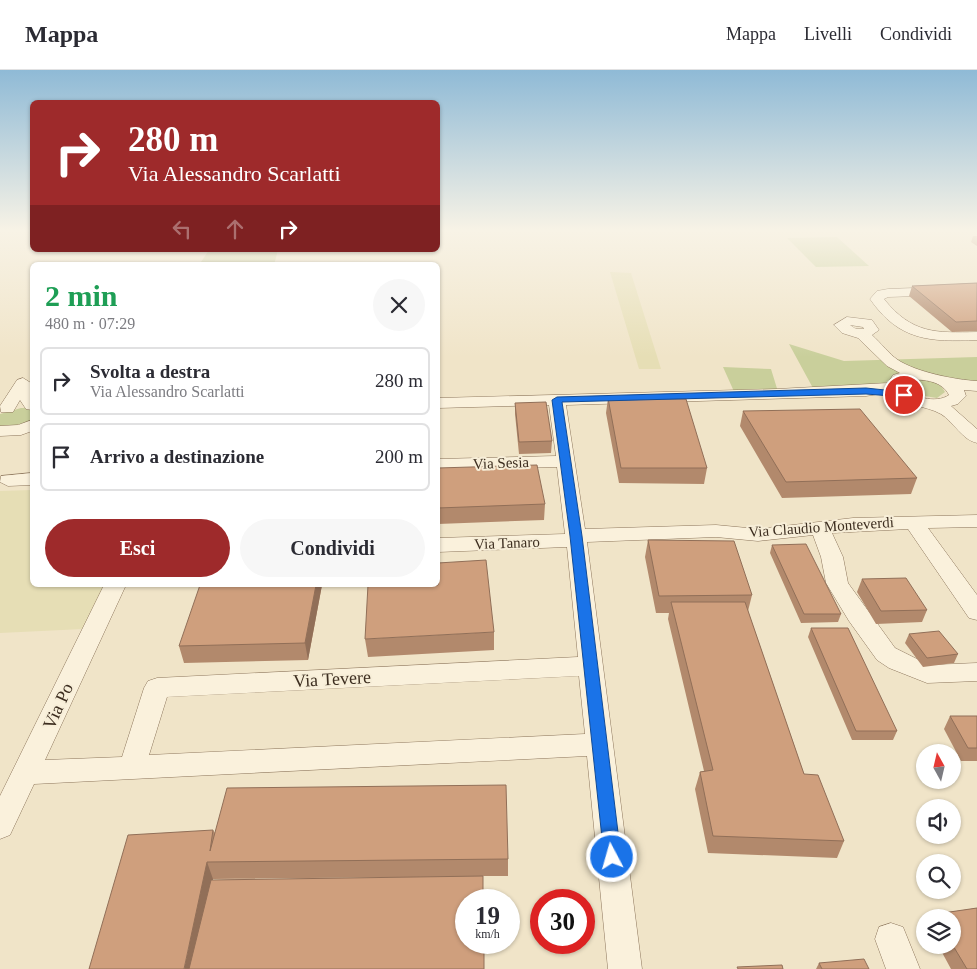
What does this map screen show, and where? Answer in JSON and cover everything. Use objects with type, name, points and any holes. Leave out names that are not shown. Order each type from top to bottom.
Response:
[{"type":"street","points":[[977,290],[888,293],[878,296],[877,299],[903,325],[924,336],[977,336]]},
{"type":"street","points":[[903,325],[866,330],[892,363],[900,386],[932,403],[952,398],[977,387]]},
{"type":"street","points":[[892,363],[916,375],[931,377],[952,398],[976,442]]},
{"type":"street","points":[[440,404],[866,391],[900,386],[916,375]]},
{"type":"street","points":[[28,376],[25,396],[30,402]]},
{"type":"street","points":[[4,410],[28,376]]},
{"type":"street","points":[[704,396],[743,405]]},
{"type":"street","points":[[557,400],[576,538],[625,969]]},
{"type":"street","points":[[4,410],[30,405]]},
{"type":"street","points":[[0,431],[26,427]]},
{"type":"street","points":[[0,440],[26,427]]},
{"type":"street","name":"Via Sesia","points":[[440,465],[566,461]]},
{"type":"street","points":[[8,480],[30,479]]},
{"type":"street","name":"Via Claudio Monteverdi","points":[[576,538],[716,531],[758,535],[820,528],[913,522],[938,516],[977,521]]},
{"type":"street","points":[[913,522],[977,612]]},
{"type":"street","points":[[820,528],[832,557],[837,583],[857,615],[886,654],[898,662],[927,674],[977,672]]},
{"type":"street","name":"Via Tanaro","points":[[440,545],[576,538]]},
{"type":"street","name":"Via Po","points":[[0,826],[114,587]]},
{"type":"street","name":"Via Tevere","points":[[132,767],[157,688],[590,666]]},
{"type":"street","points":[[26,773],[600,744]]},
{"type":"street","points":[[891,939],[903,969]]},
{"type":"shaded area","points":[[610,273],[631,273],[661,369],[639,369]]},
{"type":"shaded area","points":[[30,490],[30,587],[105,587],[83,629],[0,633],[0,491]]},
{"type":"green space","points":[[789,344],[844,361],[977,357],[977,383],[932,381],[941,386],[945,392],[937,398],[918,395],[906,387],[910,380],[890,380],[876,387],[814,390]]},
{"type":"green space","points":[[723,367],[771,369],[779,395],[736,396]]},
{"type":"green space","points":[[21,408],[30,408],[30,422],[0,428],[0,414]]},
{"type":"building","points":[[977,283],[977,321],[956,322],[912,286]]},
{"type":"building","points":[[608,398],[686,399],[707,468],[621,468]]},
{"type":"building","points":[[546,402],[552,441],[519,442],[515,403]]},
{"type":"building","points":[[860,409],[917,478],[786,482],[743,411]]},
{"type":"building","points":[[537,465],[545,504],[440,508],[440,468]]},
{"type":"building","points":[[648,540],[734,541],[752,595],[659,596]]},
{"type":"building","points":[[806,544],[841,614],[804,614],[772,545]]},
{"type":"building","points":[[486,560],[494,632],[365,639],[368,587],[440,587],[440,563]]},
{"type":"building","points":[[906,578],[927,610],[881,611],[862,579]]},
{"type":"building","points":[[199,587],[316,587],[305,643],[179,646]]},
{"type":"building","points":[[671,602],[745,602],[804,774],[818,775],[844,841],[713,836],[700,772],[713,770]]},
{"type":"building","points":[[811,628],[848,628],[897,731],[856,731]]},
{"type":"building","points":[[939,631],[958,654],[927,658],[909,634]]},
{"type":"building","points":[[950,716],[977,716],[977,748],[968,748]]},
{"type":"building","points":[[506,785],[508,859],[207,862],[184,969],[89,969],[128,835],[213,830],[210,851],[227,788]]},
{"type":"building","points":[[483,876],[483,889],[455,889],[455,954],[484,954],[484,969],[189,969],[211,880]]},
{"type":"building","points":[[977,908],[977,969],[967,969],[958,954],[961,954],[961,910]]},
{"type":"building","points":[[864,959],[869,969],[822,969],[819,963]]},
{"type":"building","points":[[782,965],[783,969],[738,969],[737,967]]},
{"type":"route","points":[[612,857],[576,536],[557,400],[866,391],[904,395]]}]
